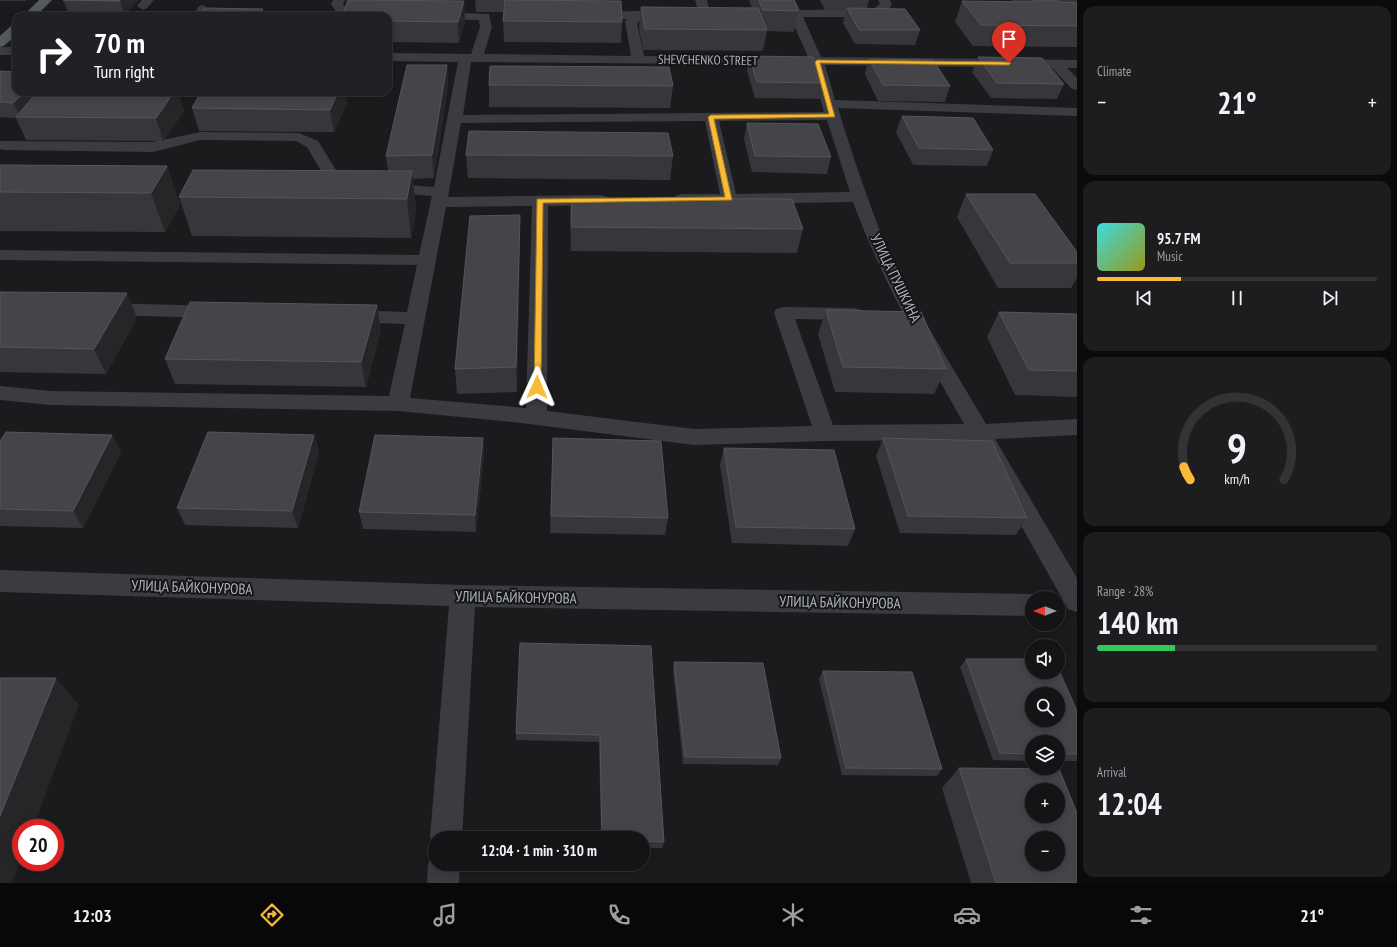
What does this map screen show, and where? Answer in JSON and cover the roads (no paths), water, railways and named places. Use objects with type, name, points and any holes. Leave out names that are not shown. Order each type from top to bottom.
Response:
[{"type":"main road","points":[[33,12],[46,0]]},
{"type":"main road","points":[[0,43],[12,32]]},
{"type":"street","points":[[339,0],[337,4],[342,12]]},
{"type":"street","points":[[576,16],[612,10],[643,15],[698,13],[703,8],[701,0]]},
{"type":"street","points":[[792,7],[875,14],[883,9],[886,4],[884,0]]},
{"type":"street","name":"УЛИЦА ПУШКИНА","points":[[792,7],[817,62],[831,110],[877,244],[913,314],[1077,601]]},
{"type":"street","points":[[426,15],[500,17]]},
{"type":"street","points":[[638,60],[631,21],[643,15]]},
{"type":"street","points":[[398,404],[455,119],[470,58],[486,27],[485,17]]},
{"type":"street","points":[[0,51],[12,51]]},
{"type":"street","name":"SHEVCHENKO STREET","points":[[392,57],[1077,64]]},
{"type":"street","points":[[1056,64],[1077,86]]},
{"type":"street","points":[[455,119],[711,117],[831,110],[1077,112]]},
{"type":"street","points":[[711,117],[729,199]]},
{"type":"street","points":[[2,147],[14,133]]},
{"type":"street","points":[[2,147],[154,147],[200,136],[299,137],[313,144],[330,172],[360,186],[440,197],[540,201],[619,200]]},
{"type":"street","points":[[666,199],[860,197]]},
{"type":"street","points":[[536,417],[540,201]]},
{"type":"street","points":[[0,255],[427,260]]},
{"type":"street","points":[[88,308],[232,312]]},
{"type":"street","points":[[824,434],[783,313],[913,314]]},
{"type":"street","points":[[328,315],[416,318]]},
{"type":"street","points":[[0,393],[51,398],[398,404],[536,417],[694,437],[981,432],[1077,427]]},
{"type":"street","name":"УЛИЦА БАЙКОНУРОВА","points":[[0,581],[463,596],[1025,605]]},
{"type":"street","points":[[446,831],[463,596]]},
{"type":"street","points":[[1065,606],[1077,606]]},
{"type":"street","points":[[443,883],[444,871]]}]
